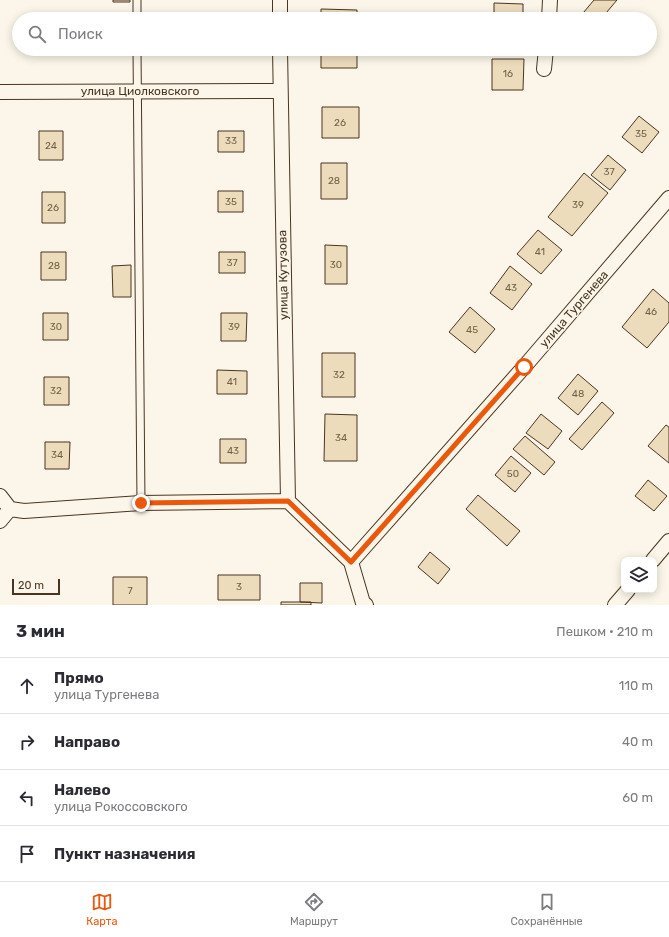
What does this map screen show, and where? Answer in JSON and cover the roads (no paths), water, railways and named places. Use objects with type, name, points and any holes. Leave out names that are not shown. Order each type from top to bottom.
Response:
[{"type":"street","points":[[280,0],[280,12]]},
{"type":"street","points":[[549,12],[550,0]]},
{"type":"street","name":"улица Кутузова","points":[[280,56],[288,501]]},
{"type":"street","points":[[544,70],[545,56]]},
{"type":"street","name":"улица Циолковского","points":[[0,92],[137,90],[280,91]]},
{"type":"street","name":"улица Тургенева","points":[[351,562],[524,367],[669,198]]},
{"type":"street","points":[[0,496],[10,509],[24,511],[141,503],[288,501],[351,562],[363,603],[366,605]]},
{"type":"street","points":[[0,521],[10,509]]},
{"type":"street","points":[[656,557],[669,541]]},
{"type":"street","points":[[615,605],[625,593]]},
{"type":"lane","points":[[137,0],[137,12]]},
{"type":"lane","points":[[137,56],[141,503]]}]
